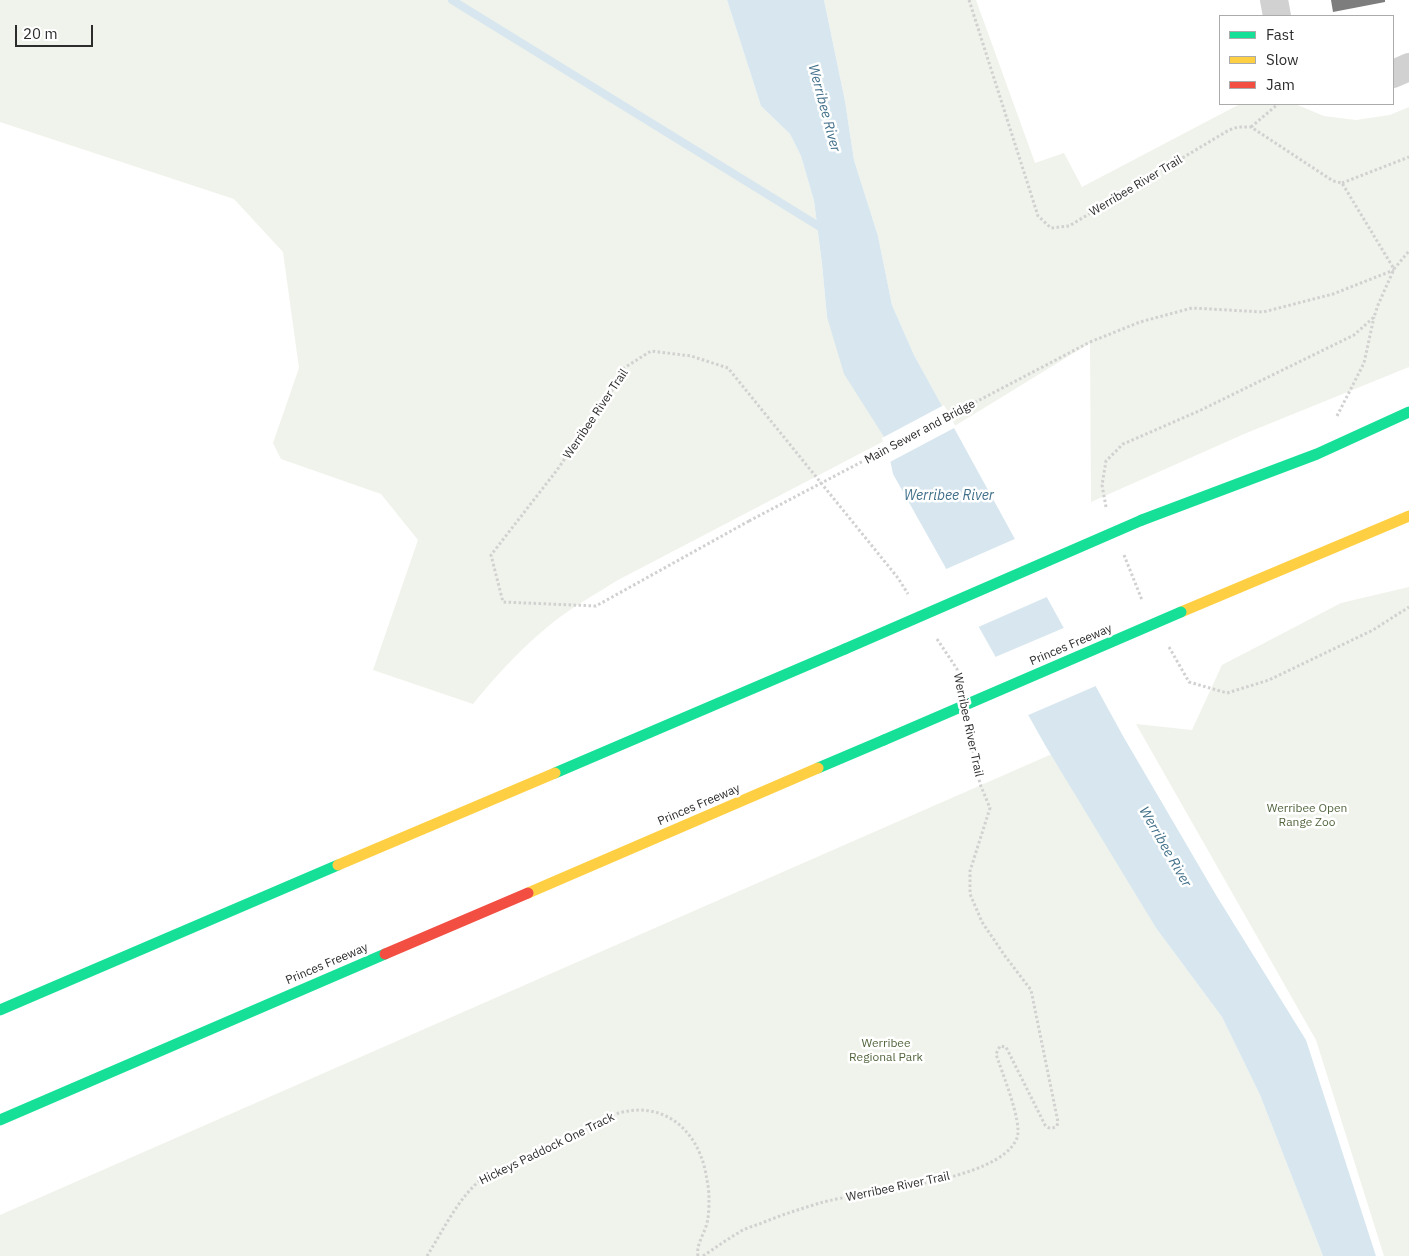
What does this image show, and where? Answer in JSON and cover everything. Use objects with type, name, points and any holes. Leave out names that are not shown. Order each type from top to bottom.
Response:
[{"type":"highway","points":[[0,1010],[1142,520],[1317,454],[1409,412]]},
{"type":"highway","name":"Princes Freeway","points":[[0,1120],[1409,516]]},
{"type":"street","points":[[1274,0],[1277,15]]},
{"type":"street","points":[[1394,74],[1409,67]]},
{"type":"path","name":"Werribee River Trail","points":[[969,0],[1038,216],[1051,228],[1069,226],[1229,130],[1238,127],[1251,127]]},
{"type":"path","points":[[1277,105],[1251,127],[1333,181],[1342,183],[1409,157]]},
{"type":"path","points":[[1342,183],[1394,270],[1409,251]]},
{"type":"path","name":"Main Sewer and Bridge","points":[[749,521],[1090,342],[1140,322],[1192,308],[1263,312],[1333,294],[1394,270]]},
{"type":"path","points":[[1317,454],[1364,363],[1374,317]]},
{"type":"path","name":"Werribee River Trail","points":[[749,521],[596,606],[503,602],[491,555],[557,470],[614,389],[624,368],[651,351],[691,356],[728,368],[898,578],[908,594]]},
{"type":"path","name":"Werribee River Trail","points":[[935,636],[957,669],[960,688]]},
{"type":"path","name":"Werribee River Trail","points":[[703,1256],[739,1232],[789,1212],[822,1202],[940,1179],[978,1168],[996,1160],[1007,1151],[1017,1137],[1017,1119],[996,1054],[1000,1046],[1006,1047],[1045,1125],[1048,1128],[1057,1126],[1058,1122],[1031,990],[982,922],[970,894],[970,871],[990,808],[980,784],[968,727]]},
{"type":"path","name":"Hickeys Paddock One Track","points":[[427,1256],[463,1199],[474,1185],[484,1177],[614,1115],[626,1110],[638,1109],[654,1110],[669,1117],[689,1134],[700,1153],[704,1164],[709,1194],[707,1222],[704,1234],[697,1247],[698,1256]]},
{"type":"green space","points":[[0,0],[727,0],[761,106],[790,134],[801,156],[814,201],[827,317],[886,440],[618,580],[579,604],[556,620],[523,649],[473,704],[373,670],[418,540],[381,494],[281,459],[273,443],[299,368],[283,252],[234,199],[0,122]]},
{"type":"green space","points":[[824,0],[976,0],[1035,163],[1064,153],[1082,187],[1238,105],[1297,105],[1324,116],[1356,120],[1390,115],[1409,107],[1409,367],[1244,434],[1091,502],[1090,343],[953,427],[914,355],[892,305],[878,236],[854,160],[845,101]]},
{"type":"green space","name":"Werribee Open Range Zoo","points":[[1409,587],[1409,1256],[1384,1256],[1316,1040],[1136,724],[1192,730],[1222,665],[1341,603]]},
{"type":"green space","name":"Werribee Regional Park","points":[[1052,754],[1156,928],[1222,1017],[1260,1095],[1323,1256],[0,1256],[0,1215]]},
{"type":"water","name":"Werribee River","points":[[727,0],[824,0],[845,101],[854,160],[878,236],[892,305],[914,355],[1123,736],[1216,895],[1306,1040],[1376,1256],[1323,1256],[1260,1095],[1222,1017],[1156,928],[1045,745],[893,474],[886,440],[844,374],[827,317],[814,201],[801,156],[790,134],[761,106]]},
{"type":"pier","points":[[944,405],[956,427],[888,463],[882,438]]},
{"type":"pier","points":[[1017,538],[1049,596],[976,628],[944,570]]},
{"type":"pier","points":[[1066,627],[1098,685],[1026,716],[993,658]]},
{"type":"building","points":[[1331,0],[1385,0],[1385,2],[1333,12]]},
{"type":"waterway","points":[[452,0],[825,230]]},
{"type":"traffic: fast","points":[[1142,520],[1317,454],[1409,412]]},
{"type":"traffic: fast","points":[[845,649],[1142,520]]},
{"type":"traffic: fast","points":[[884,740],[1181,612]]},
{"type":"traffic: fast","points":[[555,773],[845,649]]},
{"type":"traffic: fast","points":[[818,768],[884,740]]},
{"type":"traffic: fast","points":[[0,1010],[338,865]]},
{"type":"traffic: fast","points":[[0,1120],[385,954]]},
{"type":"traffic: slow","points":[[1181,612],[1409,516]]},
{"type":"traffic: slow","points":[[528,893],[818,768]]},
{"type":"traffic: slow","points":[[338,865],[555,773]]},
{"type":"traffic: jam","points":[[385,954],[528,893]]}]
